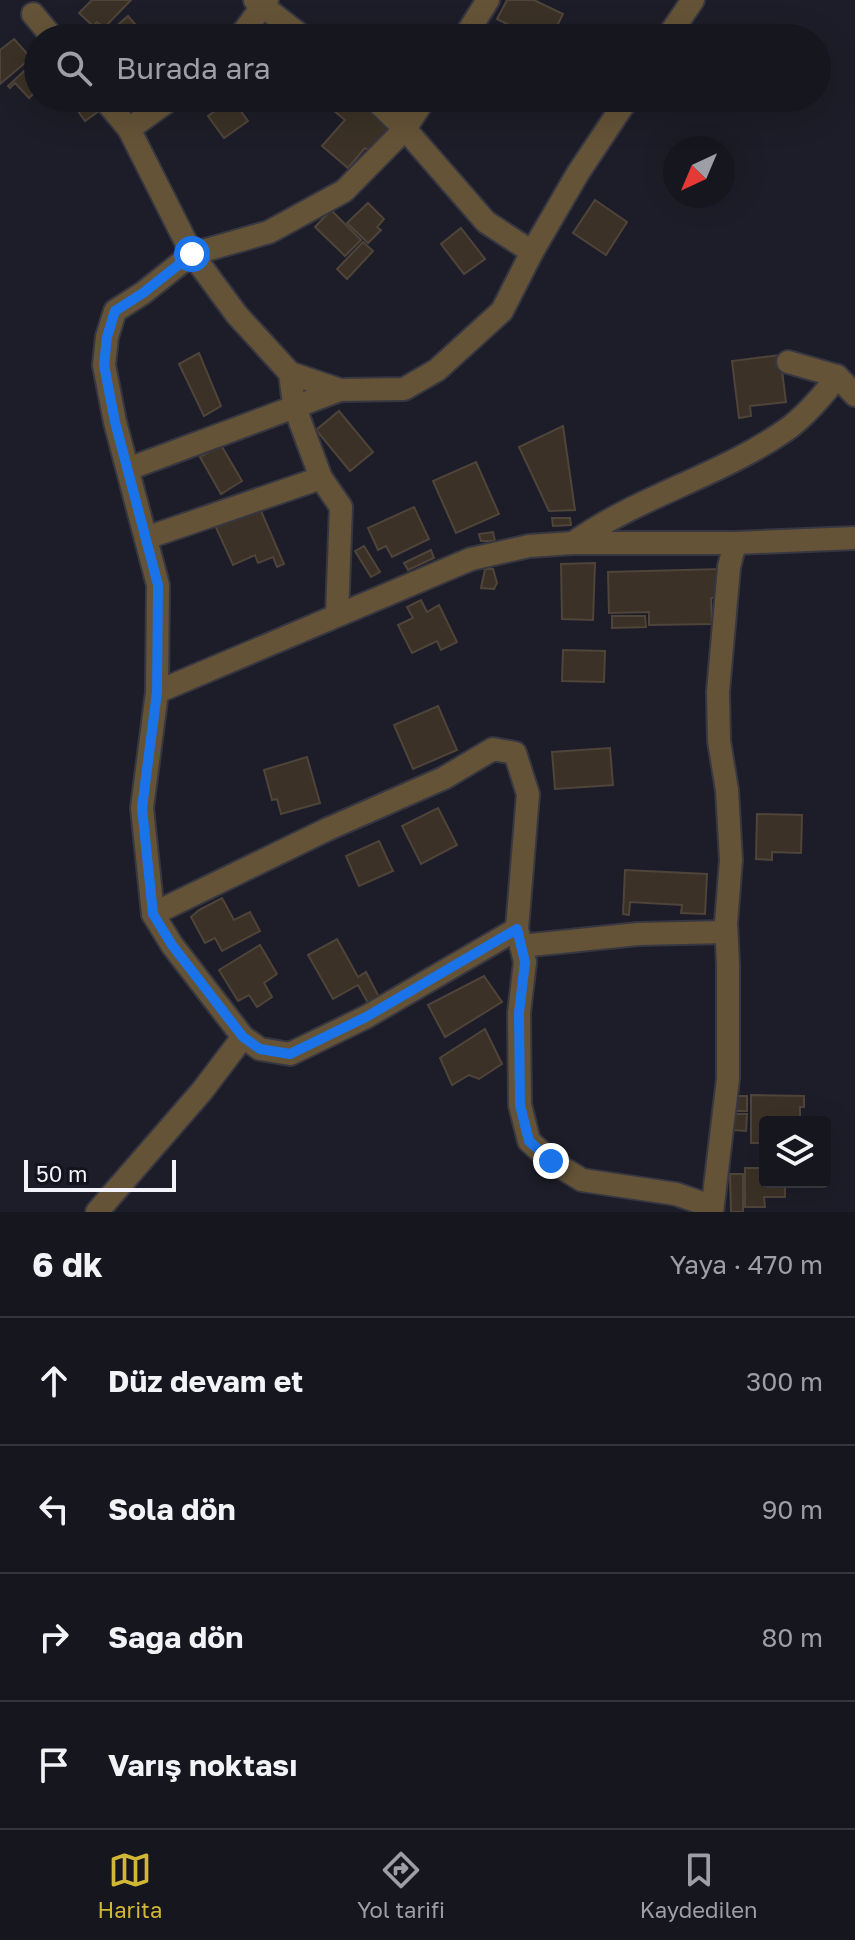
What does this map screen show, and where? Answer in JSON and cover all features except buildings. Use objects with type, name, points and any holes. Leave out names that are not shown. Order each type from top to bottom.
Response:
[{"type":"street","points":[[473,24],[488,0]]},
{"type":"street","points":[[677,24],[693,0]]},
{"type":"street","points":[[248,24],[261,2],[287,24]]},
{"type":"street","points":[[33,14],[41,24]]},
{"type":"street","points":[[115,112],[129,129],[192,254],[237,315],[290,373],[340,390]]},
{"type":"street","points":[[129,129],[153,112]]},
{"type":"street","points":[[387,112],[486,222],[532,252]]},
{"type":"street","points":[[416,112],[405,129],[344,191],[269,232],[192,254],[115,311],[107,337],[104,365],[158,585],[157,692],[142,808],[153,914],[172,945],[243,1037],[260,1049],[290,1054],[519,938],[726,932]]},
{"type":"street","points":[[128,469],[340,390],[404,389],[437,370],[502,311],[578,173],[619,112]]},
{"type":"street","points":[[788,362],[837,376],[855,395]]},
{"type":"street","points":[[290,373],[294,405],[321,478],[341,507],[337,615]]},
{"type":"street","points":[[573,543],[603,521],[739,457],[788,430],[837,376]]},
{"type":"street","points":[[146,538],[321,478]]},
{"type":"street","points":[[157,692],[471,559],[529,546],[855,538]]},
{"type":"street","points":[[712,1212],[728,1079],[726,932],[731,860],[727,790],[717,717],[729,567],[735,543]]},
{"type":"street","points":[[153,914],[328,829],[444,778],[493,749],[515,753],[528,794],[519,938],[525,962],[519,1013],[520,1105],[529,1141],[551,1161],[582,1180],[676,1194],[699,1202],[712,1212]]},
{"type":"street","points":[[97,1212],[202,1091],[243,1037]]},
{"type":"route","points":[[192,254],[115,311],[107,337],[104,365],[115,422],[158,585],[157,692],[142,808],[153,914],[172,945],[243,1037],[260,1049],[290,1054],[366,1017],[517,929],[525,962],[519,1013],[520,1105],[529,1141],[551,1161]]}]
